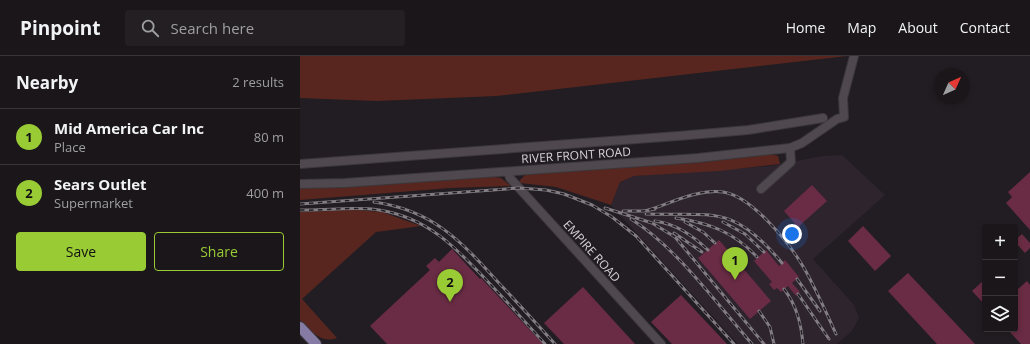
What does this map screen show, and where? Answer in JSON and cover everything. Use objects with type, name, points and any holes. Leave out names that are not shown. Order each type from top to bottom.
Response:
[{"type":"main road","points":[[300,327],[316,344]]},
{"type":"street","name":"RIVER FRONT ROAD","points":[[300,184],[508,172],[698,158],[790,148],[802,143],[831,123],[844,117],[842,98],[854,56]]},
{"type":"street","name":"RIVER FRONT ROAD","points":[[300,164],[678,136],[756,129],[823,118]]},
{"type":"street","points":[[761,189],[791,162],[790,148]]},
{"type":"street","name":"EMPIRE ROAD","points":[[508,172],[510,178],[518,188],[661,344]]},
{"type":"shaded area","points":[[300,56],[847,56],[496,96],[377,101],[300,98]]},
{"type":"shaded area","points":[[769,154],[778,156],[780,164],[719,171],[634,176],[620,182],[611,205],[556,187],[520,183],[519,181],[526,174]]},
{"type":"shaded area","points":[[842,155],[885,195],[813,259],[854,305],[859,318],[852,331],[837,344],[738,344],[611,205],[620,182],[634,176],[771,166],[822,156]]},
{"type":"shaded area","points":[[488,176],[501,178],[511,186],[450,188],[300,200],[300,187]]},
{"type":"shaded area","points":[[355,210],[382,212],[421,226],[376,232],[302,299],[337,338],[321,338],[300,320],[300,212]]},
{"type":"building","points":[[1030,172],[1030,230],[1006,203],[1012,197],[1008,192]]},
{"type":"building","points":[[812,185],[827,201],[798,227],[784,211]]},
{"type":"building","points":[[863,226],[891,256],[875,271],[848,241]]},
{"type":"building","points":[[1022,234],[1030,243],[1030,248],[1025,253],[1018,245],[1018,237]]},
{"type":"building","points":[[719,240],[771,301],[750,319],[698,258]]},
{"type":"building","points":[[452,249],[543,344],[387,344],[370,326],[430,270],[426,266],[435,258],[439,262]]},
{"type":"building","points":[[766,250],[779,266],[785,260],[799,277],[792,283],[800,292],[796,296],[788,286],[781,292],[777,288],[774,290],[769,284],[772,282],[754,261]]},
{"type":"building","points":[[908,273],[975,344],[937,344],[888,291]]},
{"type":"building","points":[[1027,281],[1030,285],[1030,344],[1021,344],[1010,332],[1018,332],[1018,289]]},
{"type":"building","points":[[982,282],[982,302],[972,291]]},
{"type":"building","points":[[583,287],[635,344],[564,344],[544,323]]},
{"type":"building","points":[[681,295],[727,344],[672,344],[651,322]]},
{"type":"railway","points":[[300,204],[519,188],[546,190],[564,194],[592,205],[612,217],[636,236],[734,344]]},
{"type":"railway","points":[[649,210],[704,192],[723,192],[734,195],[746,202],[769,222],[798,258],[813,284],[836,334]]},
{"type":"railway","points":[[374,202],[394,206],[412,212],[443,229],[470,252],[555,344]]},
{"type":"railway","points":[[300,210],[359,208],[379,210],[397,214],[428,228],[455,248],[545,344]]},
{"type":"railway","points":[[605,208],[652,223],[675,237],[764,344]]},
{"type":"railway","points":[[623,211],[643,211],[655,209]]},
{"type":"railway","points":[[646,214],[706,215],[722,217],[736,222],[750,231],[765,244],[782,263]]},
{"type":"railway","points":[[676,218],[688,220],[720,230],[739,241],[757,257]]},
{"type":"railway","points":[[631,219],[648,231],[680,260],[752,344]]},
{"type":"railway","points":[[655,221],[663,222],[683,231],[708,250]]},
{"type":"railway","points":[[685,222],[703,232],[715,243]]},
{"type":"railway","points":[[723,222],[745,234],[764,252]]},
{"type":"railway","points":[[674,233],[702,252]]},
{"type":"railway","points":[[797,279],[820,311]]},
{"type":"railway","points":[[784,289],[798,315],[803,344]]},
{"type":"railway","points":[[798,294],[829,339]]},
{"type":"railway","points":[[759,311],[770,327],[774,344]]},
{"type":"place","name":"Mid America Car Inc","points":[[735,280]]},
{"type":"place","name":"Sears Outlet","points":[[450,302]]}]
